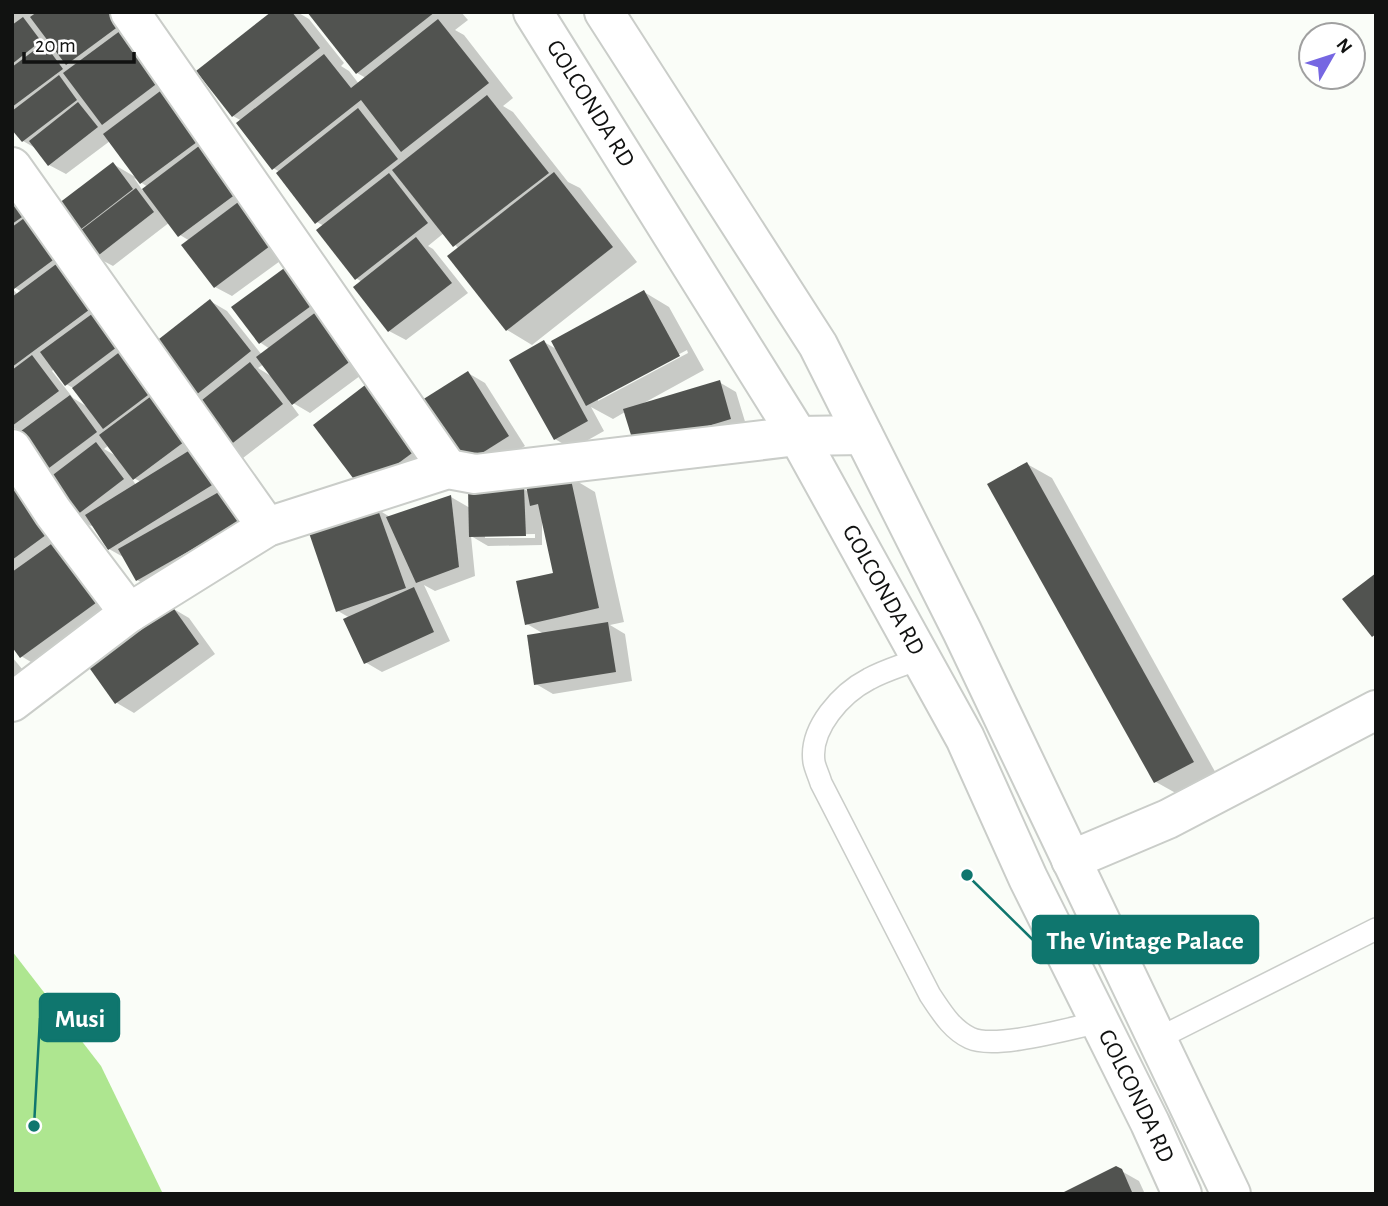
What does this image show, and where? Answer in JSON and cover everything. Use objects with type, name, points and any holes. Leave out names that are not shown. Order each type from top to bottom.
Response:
[{"type":"main road","points":[[130,12],[448,469]]},
{"type":"main road","name":"GOLCONDA RD","points":[[533,12],[798,436],[965,738],[1028,878],[1182,1194]]},
{"type":"main road","name":"GOLCONDA RD","points":[[604,12],[818,345],[962,631],[1231,1194]]},
{"type":"main road","points":[[12,167],[267,527]]},
{"type":"main road","points":[[12,702],[129,612],[267,527],[448,469],[475,474],[798,436],[863,435]]},
{"type":"main road","points":[[12,449],[53,512],[129,612]]},
{"type":"main road","points":[[1071,860],[1168,819],[1376,710]]},
{"type":"lane","points":[[921,658],[868,679],[844,698],[826,718],[816,741],[814,761],[821,783],[930,995],[951,1025],[972,1039],[996,1043],[1100,1022]]},
{"type":"lane","points":[[1157,1039],[1376,929]]},
{"type":"shaded area","points":[[12,951],[101,1066],[163,1194],[12,1194]]},
{"type":"building","points":[[37,12],[115,12],[123,23],[66,65],[30,17]]},
{"type":"building","points":[[271,12],[292,12],[320,48],[232,117],[196,71]]},
{"type":"building","points":[[307,12],[435,12],[356,74]]},
{"type":"building","points":[[23,17],[41,41],[12,64],[12,25]]},
{"type":"building","points":[[438,19],[489,83],[401,152],[361,100],[272,170],[236,123],[324,54],[351,88]]},
{"type":"building","points":[[124,28],[163,79],[102,125],[63,73]]},
{"type":"building","points":[[44,43],[63,69],[12,107],[12,67]]},
{"type":"building","points":[[59,75],[77,100],[22,142],[12,130],[12,111]]},
{"type":"building","points":[[163,89],[201,139],[140,184],[103,134]]},
{"type":"building","points":[[487,95],[549,173],[453,247],[392,170]]},
{"type":"building","points":[[78,102],[98,127],[48,166],[29,141]]},
{"type":"building","points":[[358,108],[398,159],[315,224],[276,173]]},
{"type":"building","points":[[203,143],[240,191],[178,237],[142,189]]},
{"type":"building","points":[[113,162],[133,189],[67,240],[46,213]]},
{"type":"building","points":[[554,172],[613,247],[506,331],[447,256]]},
{"type":"building","points":[[389,173],[428,223],[355,280],[316,230]]},
{"type":"building","points":[[12,177],[35,208],[12,224]]},
{"type":"building","points":[[136,188],[154,212],[95,258],[76,234]]},
{"type":"building","points":[[249,194],[282,237],[214,288],[181,245]]},
{"type":"building","points":[[38,208],[68,249],[14,289],[12,227]]},
{"type":"building","points":[[416,237],[452,283],[388,332],[353,287]]},
{"type":"building","points":[[298,258],[326,295],[259,344],[231,307]]},
{"type":"building","points":[[63,259],[97,304],[12,367],[12,297]]},
{"type":"building","points":[[644,290],[680,356],[586,406],[551,341]]},
{"type":"building","points":[[210,299],[251,351],[186,403],[145,350]]},
{"type":"building","points":[[324,306],[360,354],[292,405],[256,357]]},
{"type":"building","points":[[96,311],[121,344],[65,386],[40,352]]},
{"type":"building","points":[[544,340],[588,421],[554,440],[509,360]]},
{"type":"building","points":[[121,351],[152,392],[103,429],[72,388]]},
{"type":"building","points":[[32,355],[59,391],[12,426],[12,370]]},
{"type":"building","points":[[250,362],[283,404],[225,449],[192,408]]},
{"type":"building","points":[[468,371],[509,436],[463,465],[422,400]]},
{"type":"building","points":[[373,379],[423,445],[362,490],[313,425]]},
{"type":"building","points":[[720,380],[731,419],[635,448],[623,409]]},
{"type":"building","points":[[154,394],[188,439],[133,480],[99,435]]},
{"type":"building","points":[[70,395],[97,432],[45,471],[17,434]]},
{"type":"building","points":[[96,442],[124,479],[73,518],[45,481]]},
{"type":"building","points":[[203,442],[225,477],[108,550],[85,515]]},
{"type":"building","points":[[1027,462],[1194,762],[1154,783],[987,484]]},
{"type":"building","points":[[12,471],[54,529],[12,560]]},
{"type":"building","points":[[570,475],[599,608],[525,625],[516,581],[553,573],[538,504],[530,506],[526,485]]},
{"type":"building","points":[[233,484],[251,516],[136,581],[118,549]]},
{"type":"building","points":[[468,488],[524,488],[526,536],[469,537]]},
{"type":"building","points":[[451,495],[459,567],[416,583],[386,517]]},
{"type":"building","points":[[377,507],[406,588],[336,612],[308,530]]},
{"type":"building","points":[[68,532],[111,592],[20,658],[12,647],[12,572]]},
{"type":"building","points":[[1376,573],[1376,634],[1372,637],[1342,599]]},
{"type":"building","points":[[414,587],[434,632],[364,664],[343,619]]},
{"type":"building","points":[[172,606],[199,644],[115,704],[88,666]]},
{"type":"building","points":[[608,622],[616,672],[534,685],[527,635]]},
{"type":"building","points":[[1116,1166],[1122,1169],[1132,1192],[1129,1194],[1060,1194]]},
{"type":"place","name":"The Vintage Palace","points":[[967,875]]},
{"type":"place","name":"Musi","points":[[34,1126]]}]
